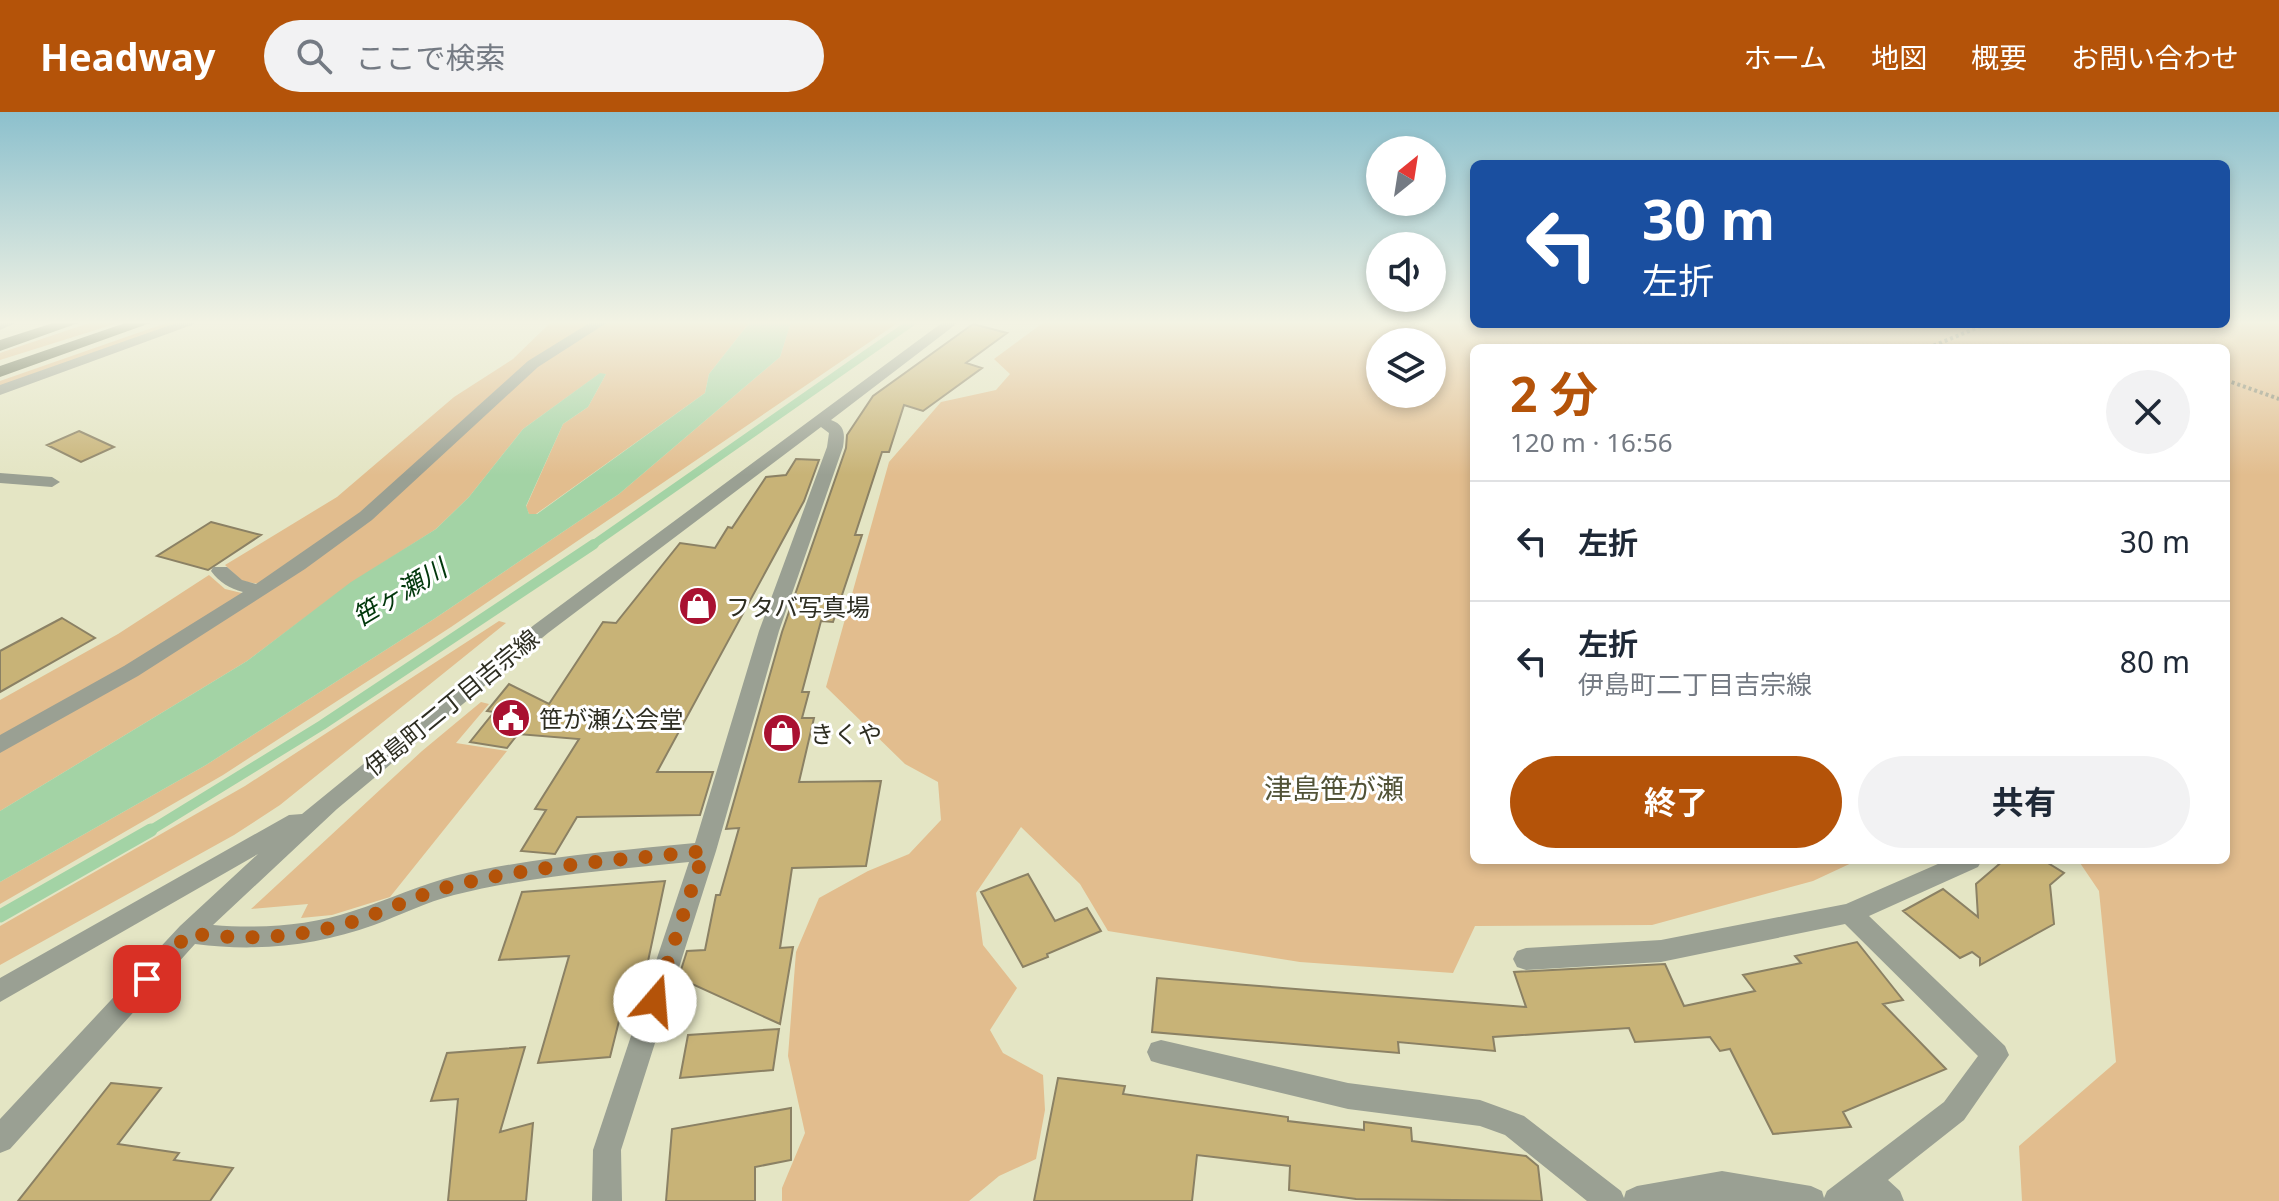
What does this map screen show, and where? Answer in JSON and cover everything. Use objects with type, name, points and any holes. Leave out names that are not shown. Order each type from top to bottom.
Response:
[{"type":"street","points":[[0,390],[49,373]]},
{"type":"street","points":[[0,745],[131,671],[259,590],[366,516],[523,373]]},
{"type":"street","name":"伊島町二丁目吉宗線","points":[[0,1139],[189,933],[329,803],[489,669],[884,373]]},
{"type":"street","points":[[607,1201],[607,1150],[704,851],[769,631],[835,447],[837,433],[833,426],[819,421]]},
{"type":"street","points":[[0,478],[52,482]]},
{"type":"street","points":[[220,571],[235,584],[259,590]]},
{"type":"street","points":[[0,991],[329,803]]},
{"type":"street","points":[[189,933],[217,937],[298,935],[351,922],[453,885],[514,872],[704,851]]},
{"type":"street","points":[[1526,959],[1661,951],[1850,913],[1961,864]]},
{"type":"street","points":[[1838,1201],[1954,1111],[1995,1055],[1850,913]]},
{"type":"street","points":[[1161,1052],[1348,1096],[1480,1113],[1514,1125],[1610,1201]]},
{"type":"street","points":[[1865,1180],[1889,1201]]},
{"type":"street","points":[[1637,1201],[1722,1185],[1811,1201]]},
{"type":"path","points":[[2230,381],[2279,399]]},
{"type":"shaded area","points":[[23,373],[40,373],[0,387],[0,381]]},
{"type":"shaded area","points":[[492,373],[518,373],[360,514],[311,550],[259,584],[242,581],[225,565],[337,497],[454,397]]},
{"type":"shaded area","points":[[528,373],[710,373],[705,393],[536,514],[529,514],[526,507],[563,424],[588,407],[606,374],[599,374],[523,429],[469,497],[436,529],[351,583],[247,661],[0,811],[0,750],[305,567]]},
{"type":"shaded area","points":[[761,373],[824,373],[451,627],[223,775],[0,904],[0,882],[206,765],[434,619],[619,494]]},
{"type":"shaded area","points":[[1009,373],[1366,373],[1366,408],[1446,408],[1446,373],[1470,373],[1470,864],[1849,864],[1813,881],[1652,925],[1475,926],[1453,973],[1300,962],[1108,931],[1080,884],[1021,827],[976,893],[983,945],[1017,988],[990,1030],[1003,1053],[1043,1075],[1045,1110],[1036,1159],[999,1176],[969,1201],[782,1201],[782,1188],[805,1133],[788,1056],[796,952],[819,898],[868,871],[909,854],[941,820],[938,782],[905,764],[826,687],[889,462],[941,402],[996,390]]},
{"type":"shaded area","points":[[2230,373],[2279,373],[2279,1201],[2022,1201],[2019,1146],[2116,1062],[2099,891],[2081,864],[2230,864]]},
{"type":"shaded area","points":[[209,575],[225,589],[246,594],[125,668],[0,738],[0,700],[118,634]]},
{"type":"shaded area","points":[[499,621],[506,623],[280,805],[234,835],[0,965],[0,926],[245,786]]},
{"type":"shaded area","points":[[481,702],[489,704],[456,743],[507,751],[390,897],[332,915],[301,918],[308,904],[251,909],[422,751]]},
{"type":"water","name":"笹ヶ瀬川","points":[[600,373],[606,374],[588,407],[563,424],[526,506],[529,514],[537,514],[705,393],[709,374],[761,373],[619,494],[434,619],[206,765],[0,882],[0,811],[247,661],[351,582],[436,529],[469,497],[523,429]]},
{"type":"building","points":[[905,373],[975,373],[923,411],[904,405],[889,452],[882,452],[855,535],[862,535],[833,622],[821,621],[802,692],[809,692],[802,718],[814,718],[799,782],[881,781],[866,866],[792,868],[780,948],[793,947],[780,1024],[692,984],[681,970],[687,951],[705,950],[716,895],[720,895],[739,828],[726,829],[782,632],[846,448],[847,435],[873,396]]},
{"type":"building","points":[[79,431],[114,447],[81,462],[47,445]]},
{"type":"building","points":[[796,459],[819,460],[804,501],[657,772],[713,772],[700,815],[577,817],[555,854],[521,851],[546,810],[535,809],[579,739],[518,734],[507,748],[470,742],[494,712],[487,711],[509,684],[549,704],[603,622],[616,623],[680,543],[715,548],[766,477],[786,475]]},
{"type":"building","points":[[211,522],[261,535],[208,570],[157,556]]},
{"type":"building","points":[[62,618],[95,638],[0,692],[0,651]]},
{"type":"building","points":[[1999,864],[2049,864],[2064,873],[2050,885],[2054,924],[1980,965],[1980,958],[1972,952],[1960,958],[1903,911],[1943,889],[1978,917],[1976,884]]},
{"type":"building","points":[[1028,874],[1055,921],[1087,908],[1101,931],[1023,967],[981,892]]},
{"type":"building","points":[[665,881],[640,999],[637,1008],[622,1009],[610,1057],[538,1063],[569,956],[499,960],[522,892]]},
{"type":"building","points":[[1857,942],[1903,1000],[1883,1004],[1946,1069],[1843,1112],[1851,1127],[1773,1134],[1730,1049],[1720,1051],[1710,1037],[1635,1042],[1629,1028],[1493,1037],[1495,1051],[1398,1042],[1399,1053],[1152,1032],[1157,978],[1526,1007],[1514,972],[1665,964],[1684,1006],[1755,991],[1743,975],[1801,963],[1795,956]]},
{"type":"building","points":[[779,1029],[773,1070],[680,1078],[688,1035]]},
{"type":"building","points":[[525,1047],[500,1132],[533,1123],[526,1201],[448,1201],[458,1099],[431,1101],[447,1053]]},
{"type":"building","points":[[1058,1078],[1125,1086],[1123,1094],[1288,1117],[1288,1121],[1364,1130],[1364,1122],[1411,1128],[1412,1141],[1526,1156],[1538,1166],[1542,1201],[1356,1199],[1289,1190],[1290,1166],[1197,1155],[1192,1201],[1034,1201]]},
{"type":"building","points":[[111,1083],[161,1088],[118,1144],[179,1153],[174,1160],[233,1168],[210,1201],[18,1201]]},
{"type":"building","points":[[791,1108],[791,1160],[755,1167],[755,1201],[666,1201],[672,1129]]},
{"type":"waterway","points":[[591,546],[839,373]]},
{"type":"waterway","points":[[148,832],[322,725],[591,546]]},
{"type":"waterway","points":[[0,916],[151,830]]},
{"type":"place","name":"フタバ写真場","points":[[698,606]]},
{"type":"place","name":"笹が瀬公会堂","points":[[511,718]]},
{"type":"place","name":"きくや","points":[[782,733]]},
{"type":"district","name":"津島笹が瀬","points":[[1334,788]]},
{"type":"route","points":[[147,979],[189,933],[217,937],[298,935],[351,922],[453,885],[514,872],[704,851],[655,1001]]}]
